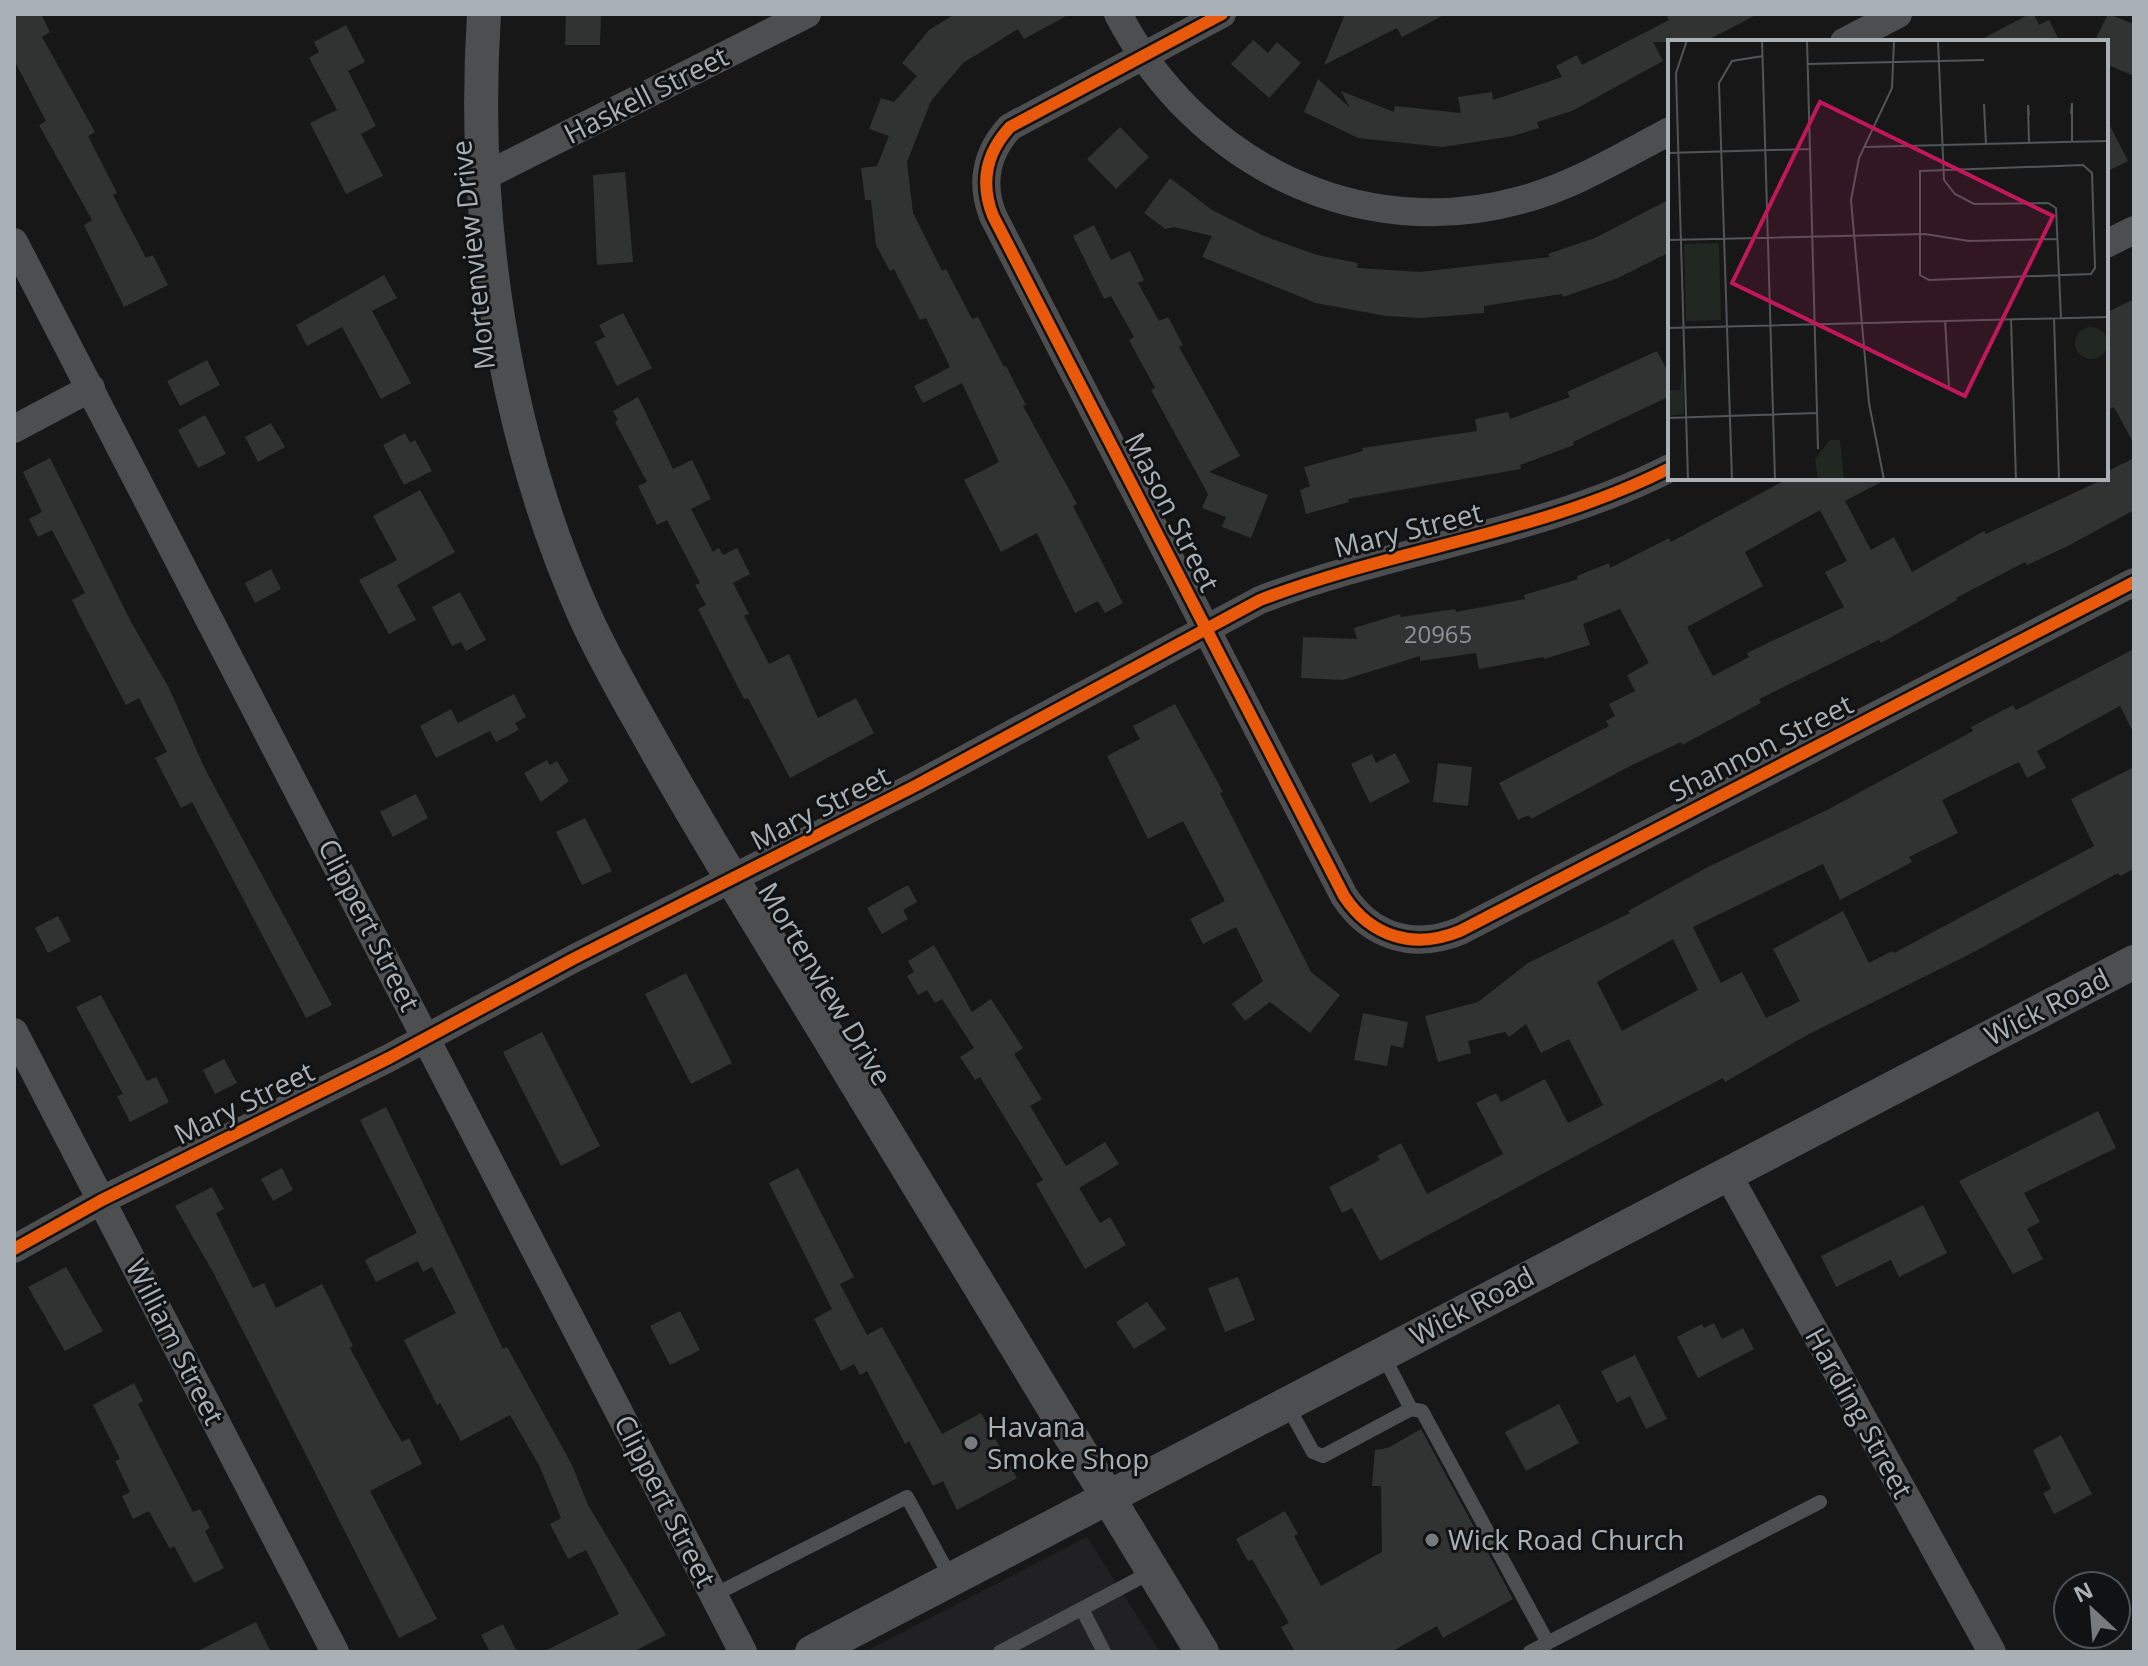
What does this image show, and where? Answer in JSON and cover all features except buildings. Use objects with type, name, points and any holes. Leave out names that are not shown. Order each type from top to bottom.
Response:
[{"type":"street","name":"Mortenview Drive","points":[[484,14],[481,64],[493,278],[510,378],[558,550],[613,673],[733,880],[1202,1652]]},
{"type":"street","name":"Haskell Street","points":[[485,176],[807,14]]},
{"type":"street","points":[[1118,14],[1166,89],[1205,127],[1247,159],[1312,190],[1386,209],[1438,212],[1520,201],[1560,188],[1668,132]]},
{"type":"street","points":[[1142,55],[1222,14]]},
{"type":"street","points":[[1848,40],[1898,14]]},
{"type":"street","name":"Mason Street","points":[[1142,55],[1026,116],[1001,137],[989,161],[985,189],[993,216],[1344,896],[1370,925],[1406,940]]},
{"type":"street","points":[[2108,243],[2134,230]]},
{"type":"street","name":"Clippert Street","points":[[14,242],[743,1652]]},
{"type":"street","points":[[14,429],[91,388]]},
{"type":"street","name":"Mary Street","points":[[14,1249],[102,1200],[426,1039],[573,959],[733,880],[1260,600],[1316,578],[1465,542],[1569,511],[1668,469]]},
{"type":"street","name":"Shannon Street","points":[[1406,940],[1431,941],[1460,931],[2134,582]]},
{"type":"street","name":"Wick Road","points":[[812,1652],[2134,962]]},
{"type":"street","name":"William Street","points":[[14,1032],[335,1652]]},
{"type":"street","name":"Harding Street","points":[[1727,1173],[1992,1652]]},
{"type":"lane","points":[[1383,1353],[1411,1409]]},
{"type":"lane","points":[[1286,1403],[1313,1452],[1323,1456],[1411,1409],[1422,1411],[1548,1643]]},
{"type":"lane","points":[[714,1595],[907,1497],[951,1579]]},
{"type":"lane","points":[[1530,1652],[1820,1502]]},
{"type":"lane","points":[[1000,1652],[1019,1648],[1153,1570]]},
{"type":"lane","points":[[1082,1609],[1104,1652]]},
{"type":"shaded area","points":[[1087,1537],[1160,1652],[864,1652]]},
{"type":"cycle path","points":[[1222,14],[1010,127],[991,158],[986,180],[989,204],[1344,896],[1355,910],[1380,930],[1410,939],[1443,937],[1460,931],[2134,582]]},
{"type":"cycle path","points":[[14,1249],[102,1200],[389,1058],[573,959],[917,785],[1260,600],[1311,582],[1570,509],[1668,469]]},
{"type":"place","name":"Havana Smoke Shop","points":[[971,1443]]},
{"type":"place","name":"Wick Road Church","points":[[1432,1540]]}]
